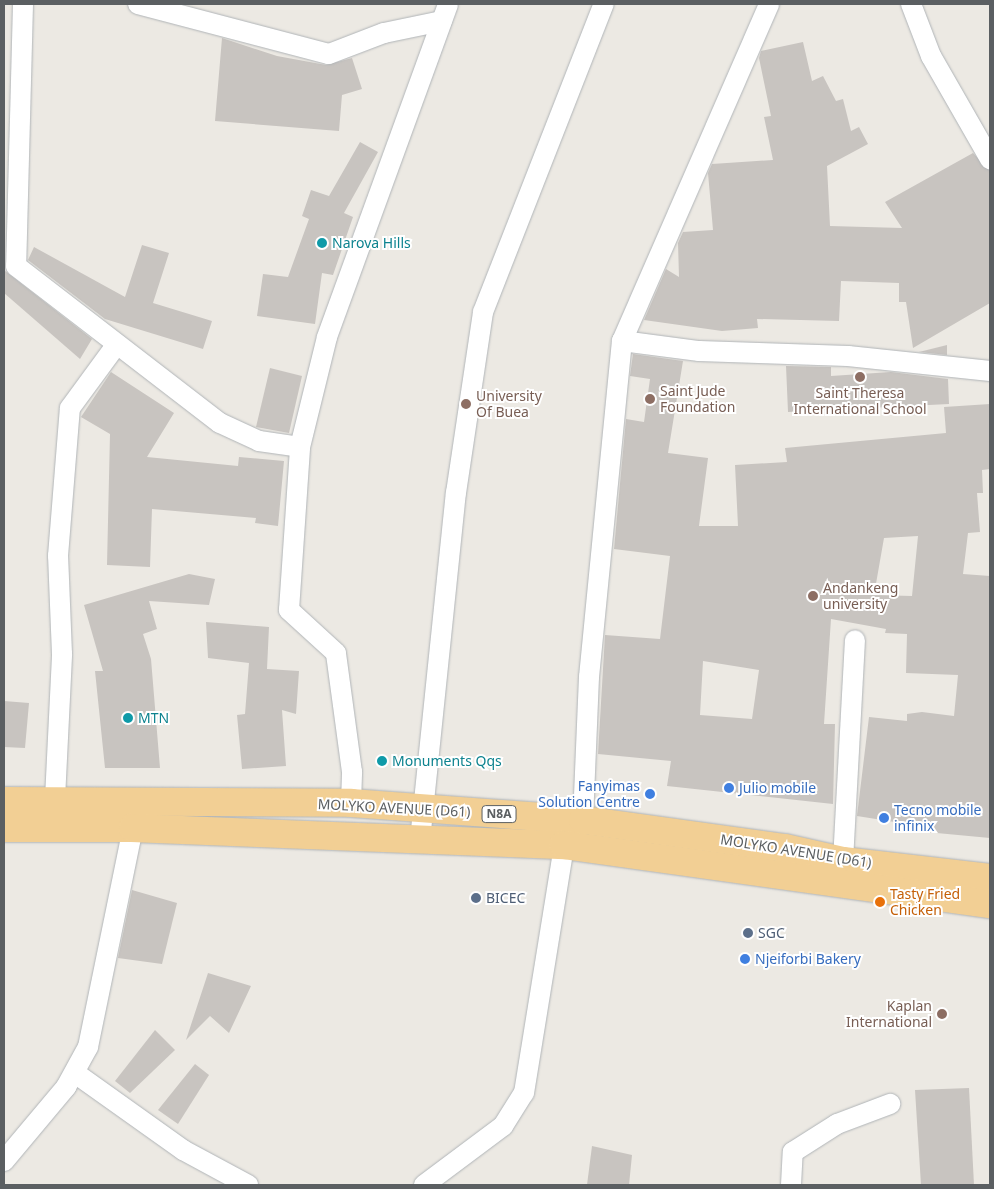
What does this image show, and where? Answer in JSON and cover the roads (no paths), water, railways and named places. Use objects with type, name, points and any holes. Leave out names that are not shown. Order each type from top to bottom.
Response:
[{"type":"highway","name":"MOLYKO AVENUE (D61)","points":[[4,801],[55,799],[351,804],[583,820],[785,848],[843,861],[990,878]]},
{"type":"highway","name":"MOLYKO AVENUE (D61)","points":[[4,828],[133,828],[564,845],[990,904]]},
{"type":"street","points":[[22,4],[10,264],[220,423],[259,441],[300,447]]},
{"type":"street","points":[[138,4],[329,54],[445,12]]},
{"type":"street","points":[[420,840],[454,503],[483,312],[604,4]]},
{"type":"street","points":[[583,820],[590,668],[622,341],[769,4]]},
{"type":"street","points":[[911,4],[931,56],[990,159]]},
{"type":"street","points":[[351,804],[352,772],[336,653],[289,610],[300,447],[327,337],[445,12]]},
{"type":"street","points":[[622,341],[699,351],[848,356],[990,371]]},
{"type":"street","points":[[55,799],[62,654],[58,556],[70,408],[117,344]]},
{"type":"street","points":[[843,861],[856,640]]},
{"type":"street","points":[[4,1161],[75,1072],[88,1047],[133,828]]},
{"type":"street","points":[[424,1185],[503,1126],[524,1093],[564,845]]},
{"type":"street","points":[[75,1072],[183,1150],[248,1185]]},
{"type":"street","points":[[791,1185],[793,1152],[837,1124],[890,1104]]},
{"type":"place","name":"Narova Hills","points":[[322,243]]},
{"type":"place","name":"Saint Theresa International School","points":[[860,377]]},
{"type":"place","name":"Saint Jude Foundation","points":[[650,399]]},
{"type":"place","name":"University Of Buea","points":[[466,404]]},
{"type":"place","name":"Andankeng university","points":[[813,596]]},
{"type":"place","name":"MTN","points":[[128,718]]},
{"type":"place","name":"Monuments Qqs","points":[[382,761]]},
{"type":"place","name":"Julio mobile","points":[[729,788]]},
{"type":"place","name":"Fanyimas Solution Centre","points":[[650,794]]},
{"type":"place","name":"Tecno mobile infinix","points":[[884,818]]},
{"type":"place","name":"BICEC","points":[[476,898]]},
{"type":"place","name":"Tasty Fried Chicken","points":[[880,902]]},
{"type":"place","name":"SGC","points":[[748,933]]},
{"type":"place","name":"Njeiforbi Bakery","points":[[745,959]]},
{"type":"place","name":"Kaplan International","points":[[942,1014]]}]
